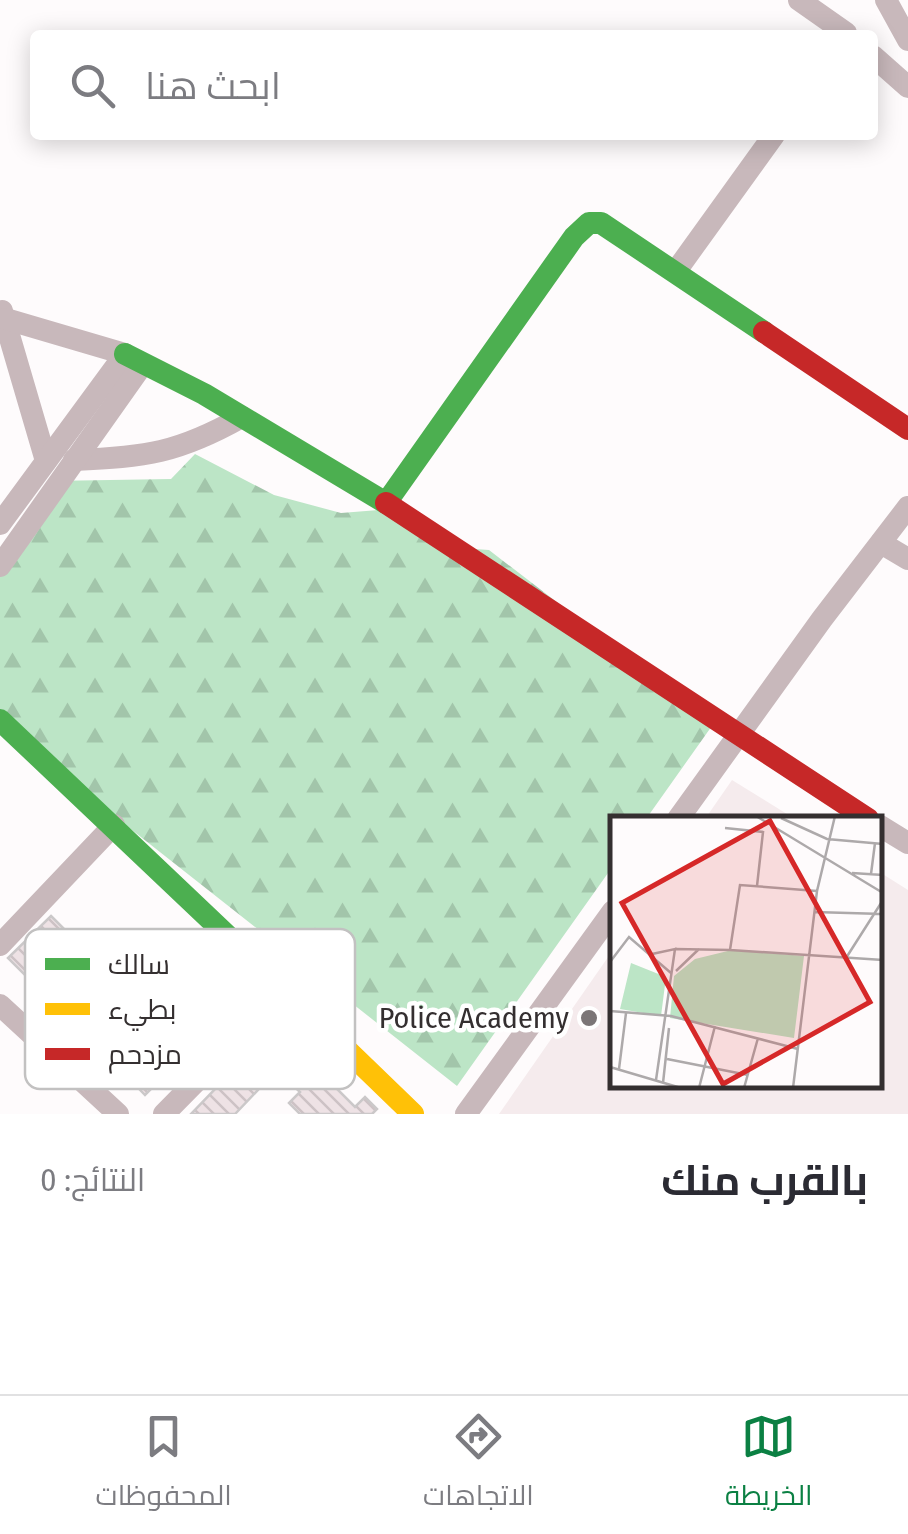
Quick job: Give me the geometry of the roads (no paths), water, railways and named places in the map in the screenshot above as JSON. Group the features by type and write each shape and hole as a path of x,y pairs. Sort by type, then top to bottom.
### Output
{"street":[{"path":"799,0 841,30"},
{"path":"886,0 908,40"},
{"path":"878,60 908,87"},
{"path":"676,271 770,140"},
{"path":"386,503 528,297 581,228 601,223 908,429"},
{"path":"3,313 134,359 242,417 386,503 863,816"},
{"path":"3,313 46,461"},
{"path":"0,566 74,460 134,359"},
{"path":"0,524 46,461 134,359"},
{"path":"74,460 142,457 201,440 242,417"},
{"path":"680,816 908,507"},
{"path":"881,543 908,559"},
{"path":"0,720 220,929"},
{"path":"0,945 114,825"},
{"path":"883,828 908,843"},
{"path":"466,1114 610,915"},
{"path":"0,1004 25,1027"},
{"path":"355,1059 413,1114"},
{"path":"91,1089 118,1114"},
{"path":"164,1114 189,1089"}],"place":[{"name":"Police Academy","path":"589,1018"}]}
